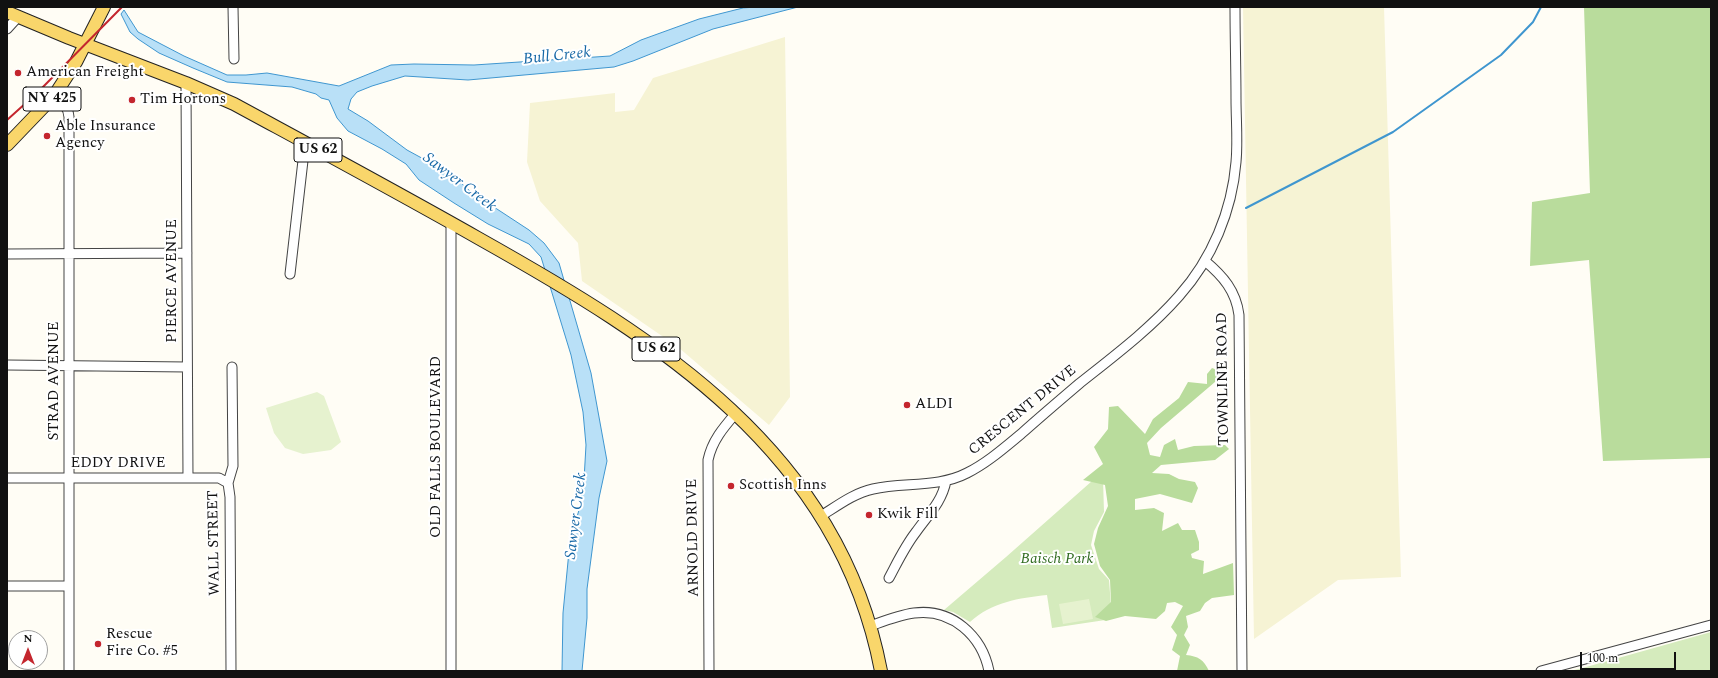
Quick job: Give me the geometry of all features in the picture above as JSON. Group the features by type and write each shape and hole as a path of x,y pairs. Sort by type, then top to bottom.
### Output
{"main road":[{"name":"NY 425","path":"7,145 54,96 76,62 104,7"},
{"name":"US 62","path":"12,15 186,83 234,104 541,274 604,312 660,352 736,413 781,461 821,516 851,575 863,603 882,671"}],"street":[{"path":"234,7 234,59"},
{"path":"1205,261 1218,236 1226,213 1236,162 1235,7"},
{"path":"7,29 12,15"},
{"name":"PIERCE AVENUE","path":"186,83 188,478"},
{"name":"STRAD AVENUE","path":"54,96 62,102 68,110 69,117 69,671"},
{"path":"290,274 305,143"},
{"name":"OLD FALLS BOULEVARD","path":"451,223 452,671"},
{"path":"7,254 187,253"},
{"name":"CRESCENT DRIVE","path":"821,516 850,498 865,491 886,487 946,481 966,474 986,462 1135,338 1171,306 1188,286 1205,261"},
{"name":"TOWNLINE ROAD","path":"1205,261 1229,285 1236,299 1239,315 1242,671"},
{"path":"7,366 68,365 187,367"},
{"name":"WALL STREET","path":"231,671 230,497 228,483 232,466 232,366"},
{"name":"ARNOLD DRIVE","path":"710,671 708,460 715,438 736,413"},
{"name":"EDDY DRIVE","path":"7,478 220,478 228,483"},
{"path":"889,578 915,532 943,494 946,481"},
{"path":"7,586 68,586"},
{"path":"870,626 913,613 925,612 947,617 966,628 976,640 983,651 990,671"},
{"path":"1540,671 1711,625"}],"shaded area":[{"path":"1243,7 1384,7 1401,577 1338,580 1254,639"},
{"path":"785,37 790,397 769,425 678,347 582,281 578,243 540,201 527,162 530,103 615,93 615,112 634,110 653,78"}],"green space":[{"path":"1584,7 1711,7 1711,458 1603,461 1589,260 1530,266 1532,202 1590,193"},
{"path":"1229,367 1222,376 1161,428 1147,443 1150,455 1160,457 1164,445 1175,439 1178,450 1194,446 1225,445 1229,449 1215,460 1161,465 1152,473 1169,474 1179,479 1195,482 1198,488 1192,503 1160,494 1135,499 1135,510 1154,508 1164,513 1162,531 1178,523 1182,530 1195,530 1199,542 1199,550 1191,554 1192,558 1204,561 1203,574 1233,563 1234,595 1212,598 1205,603 1200,611 1186,616 1188,627 1184,635 1190,645 1186,655 1194,656 1200,659 1209,671 1177,671 1180,656 1172,650 1177,635 1171,627 1183,606 1175,602 1167,603 1165,611 1156,619 1125,616 1106,621 1095,617 1111,602 1110,580 1100,566 1094,544 1098,528 1108,506 1105,485 1083,480 1103,464 1094,447 1108,429 1109,407 1118,406 1145,434 1153,419 1179,398 1188,382 1207,384 1207,374 1212,368 1220,371"},
{"path":"317,392 324,396 341,442 331,450 303,454 285,448 274,433 266,408"},
{"name":"Baisch Park","path":"1103,479 1104,512 1094,531 1091,545 1099,569 1109,580 1112,619 1052,628 1047,595 997,605 978,615 970,622 953,612 944,610 1092,481"},
{"path":"1089,599 1093,619 1063,624 1059,604"},
{"path":"1711,632 1711,671 1569,671 1579,669"}],"water":[{"name":"Sawyer Creek","path":"798,7 713,29 633,61 614,67 468,80 405,76 357,92 351,99 348,109 368,121 407,150 451,174 471,192 529,230 544,243 559,263 591,373 607,461 599,498 587,589 587,618 582,671 562,671 563,613 570,541 579,510 584,480 586,445 583,412 571,355 541,257 529,244 488,224 454,203 419,180 406,164 348,131 337,118 329,100 321,98 316,94 292,87 227,82 193,68 159,53 138,39 130,32 121,14 124,10 138,32 184,56 227,75 267,73 339,86 391,65 474,65 610,56 641,40 699,19 743,8"}],"waterway":[{"path":"1246,208 1393,132 1501,55 1533,22 1541,7"}],"railway":[{"path":"7,120 37,93 122,7"}],"place":[{"name":"American Freight","path":"18,73"},
{"name":"Tim Hortons","path":"132,100"},
{"name":"Able Insurance Agency","path":"47,136"},
{"name":"ALDI","path":"907,405"},
{"name":"Scottish Inns","path":"731,486"},
{"name":"Kwik Fill","path":"869,515"},
{"name":"Rescue Fire Co. #5","path":"98,644"}],"water label":[{"name":"Bull Creek","path":"557,57"}]}
